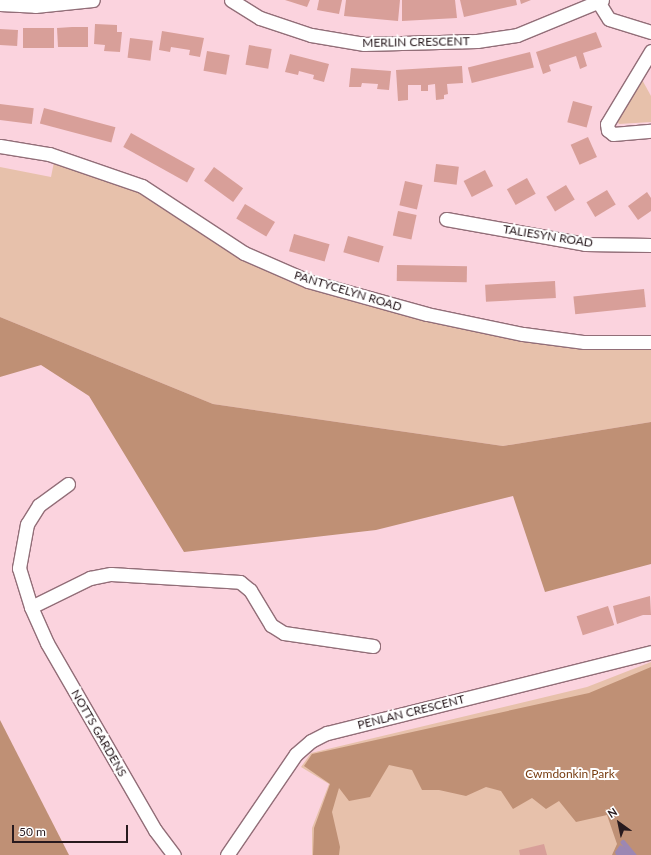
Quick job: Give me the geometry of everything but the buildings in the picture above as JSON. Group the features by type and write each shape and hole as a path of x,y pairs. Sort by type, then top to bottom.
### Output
{"street":[{"path":"0,4 35,6 93,0"},
{"name":"MERLIN CRESCENT","path":"230,0 260,18 304,32 364,44 477,41 517,35 599,1"},
{"path":"599,1 609,19 651,32"},
{"path":"651,51 607,124 608,130 613,134 651,131"},
{"name":"PANTYCELYN ROAD","path":"0,146 49,154 142,186 244,253 308,281 427,314 523,334 584,342 651,342"},
{"name":"TALIESYN ROAD","path":"446,219 585,244 651,245"},
{"name":"NOTTS GARDENS","path":"68,484 39,505 27,524 19,568 31,607 47,643 151,824 174,855"},
{"path":"31,607 90,578 111,574 240,582 250,590 271,625 284,633 373,646"},
{"name":"PENLAN CRESCENT","path":"228,855 296,754 311,741 327,733 651,652"}],"green space":[{"path":"640,76 651,96 651,122 619,124 616,119"},
{"path":"54,162 132,186 225,248 288,281 361,304 463,328 604,349 651,345 651,422 503,446 213,404 0,317 0,167 51,177"},
{"path":"0,317 213,404 503,446 651,422 651,564 545,592 513,496 376,530 184,552 89,396 41,365 0,377"},
{"name":"Cwmdonkin Park","path":"651,662 651,855 312,855 312,828 329,784 301,767 311,753 587,687"},
{"name":"Cwmdonkin Park","path":"651,667 651,855 612,855 617,844 607,815 576,822 559,801 546,809 532,798 513,809 501,791 486,787 466,796 439,790 422,790 412,770 389,765 370,797 349,801 339,788 332,812 340,847 339,855 313,855 314,828 330,784 304,766 312,754 589,693"},
{"path":"0,720 69,855 0,855"}],"shaded area":[{"path":"620,845 624,847 631,855 616,855 615,852"}],"waterway":[{"path":"623,842 634,855"}]}
